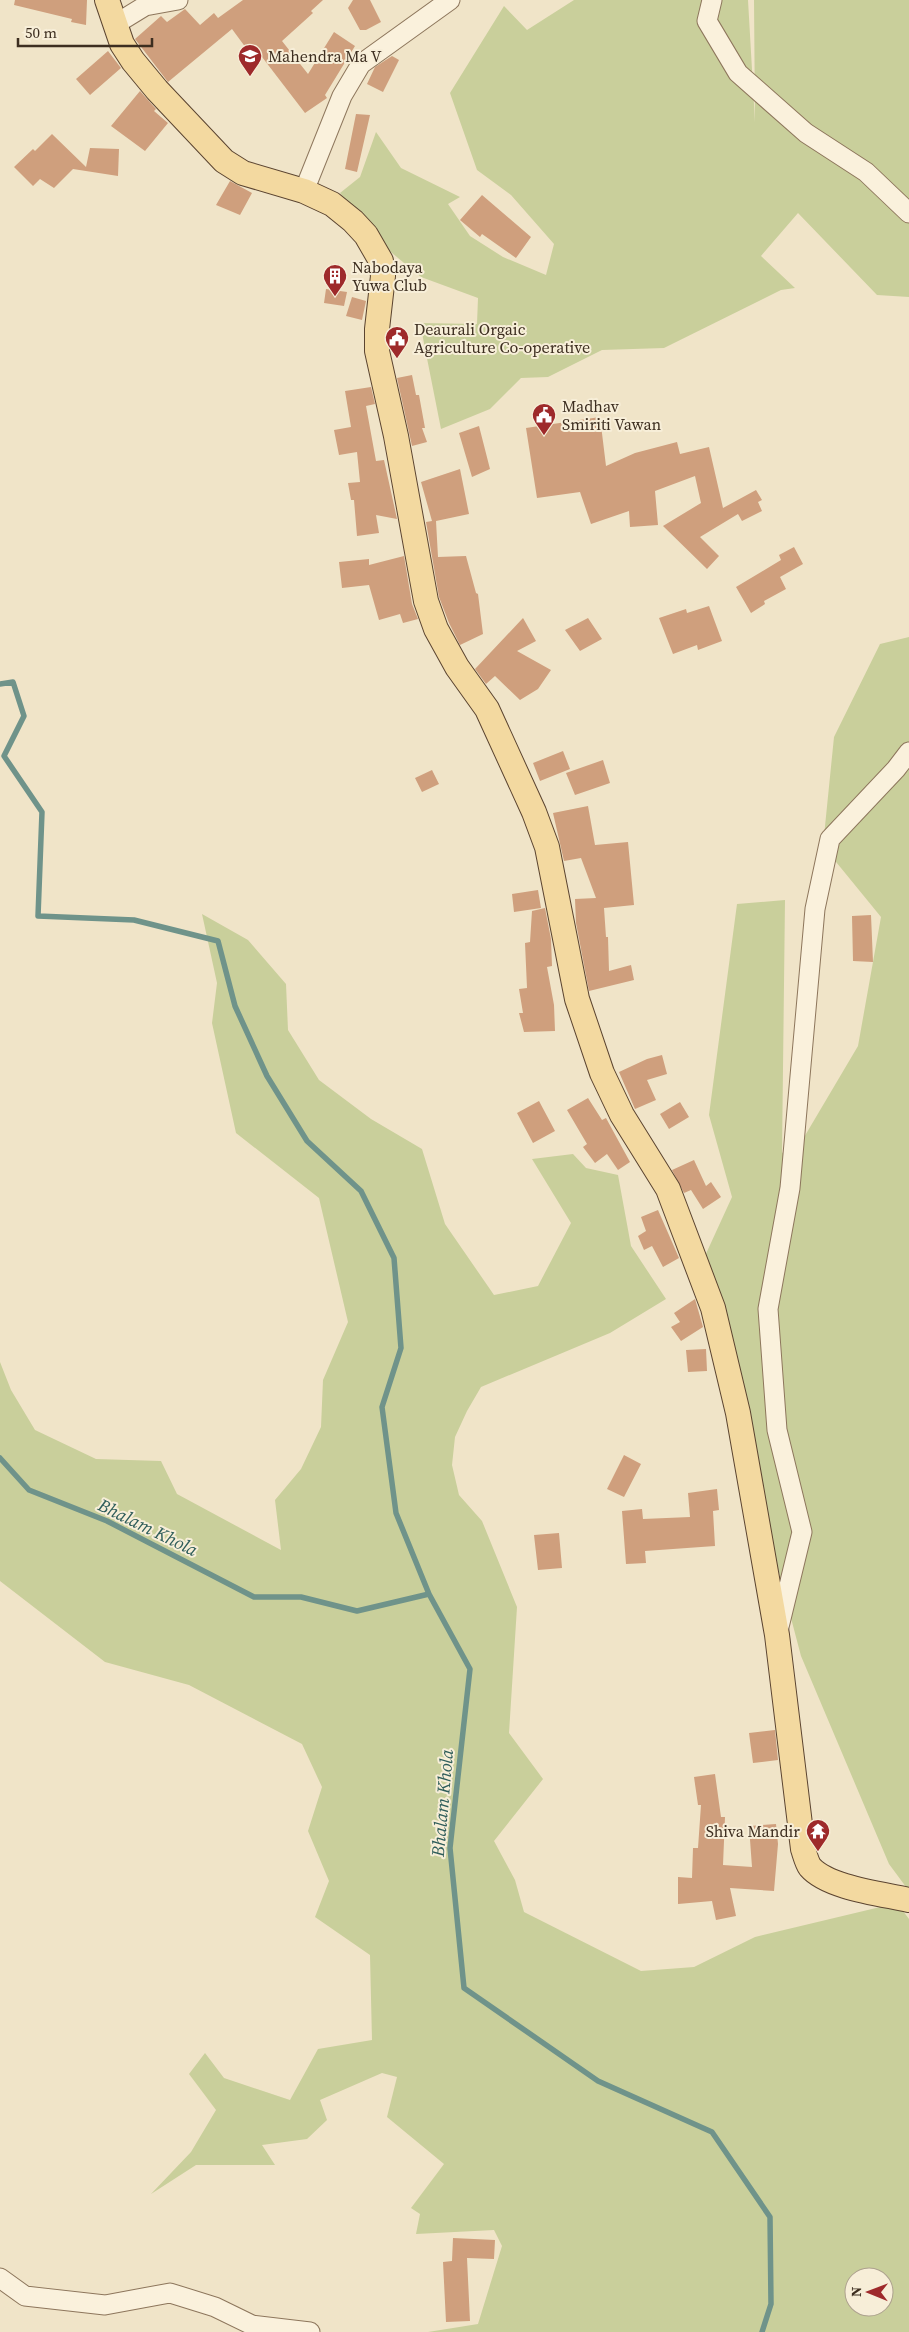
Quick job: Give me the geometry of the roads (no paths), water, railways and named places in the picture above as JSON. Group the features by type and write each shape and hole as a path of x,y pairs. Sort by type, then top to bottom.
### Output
{"main road":[{"path":"107,0 114,25 122,44 133,62 163,97 224,160 243,173 304,191 332,204 353,221 377,250 381,261 382,276 376,329 377,352 396,436 426,601 436,629 457,667 488,709 534,812 547,846 577,999 602,1073 622,1115 668,1189 713,1308 738,1413 777,1635 799,1831 810,1867 839,1884 909,1900"}],"street":[{"path":"114,25 145,6 178,0"},
{"path":"304,191 342,96 361,64 450,0"},
{"path":"712,0 707,21 738,73 806,133 866,172 909,213"},
{"path":"777,1635 802,1532 777,1430 768,1308 790,1188 815,909 830,839 909,752"},
{"path":"0,2278 25,2296 104,2305 170,2293 215,2306 252,2325 310,2332"}],"waterway":[{"path":"0,684 13,682 24,716 4,756 42,812 38,916 134,920 218,941 235,1006 267,1076 307,1141 361,1191 394,1258 401,1348 382,1407 396,1513 429,1594"},
{"name":"Bhalam Khola","path":"0,1458 29,1490 107,1521 254,1597 301,1597 357,1611 429,1594 470,1669 450,1848 464,1988 598,2081 712,2132 770,2217 771,2304 762,2332"}],"place":[{"name":"Mahendra Ma V","path":"250,77"},
{"name":"Nabodaya Yuwa Club","path":"335,297"},
{"name":"Deaurali Orgaic Agriculture Co-operative","path":"397,359"},
{"name":"Madhav Smiriti Vawan","path":"544,436"},
{"name":"Shiva Mandir","path":"818,1852"}]}
